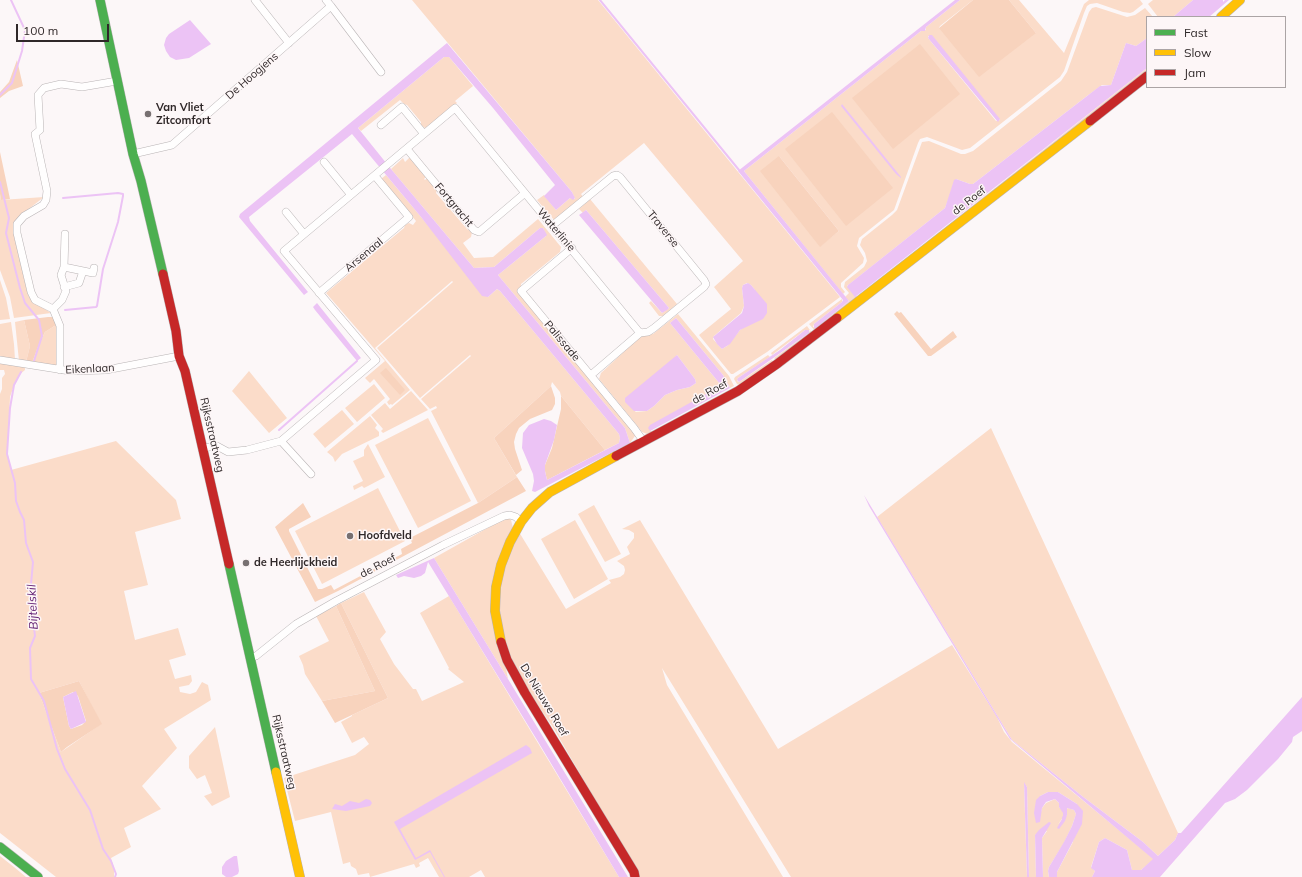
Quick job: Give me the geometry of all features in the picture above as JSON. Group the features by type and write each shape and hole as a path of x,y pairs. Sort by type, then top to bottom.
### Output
{"street":[{"name":"Rijksstraatweg","path":"100,0 133,154 141,181 176,332 179,356 185,371 300,877"},
{"path":"255,0 289,43"},
{"path":"326,0 381,72"},
{"path":"1222,16 1240,0"},
{"name":"De Hoogjens","path":"133,154 172,145 331,6"},
{"name":"de Roef","path":"250,658 256,656 296,624 336,601 443,545 504,516 510,515 516,517 521,522 532,508 550,492 738,391 777,364 856,304 1146,77"},
{"path":"60,370 60,326 53,309 35,300 31,292 17,233 17,224 24,216 42,205 46,200 47,192 35,134 40,130 38,95 44,88 61,84 82,87 117,81"},
{"path":"381,125 402,107 424,134"},
{"name":"Waterlinie","path":"202,448 217,446 228,452 247,450 281,441 376,360 284,251 455,108 572,248 640,333"},
{"name":"Fortgracht","path":"407,149 474,230 479,232 525,193"},
{"path":"324,162 351,195"},
{"name":"Arsenaal","path":"319,293 409,217 377,174"},
{"name":"Traverse","path":"553,225 613,176 617,175 704,280 706,284 704,287 654,328 648,332 640,333"},
{"path":"286,212 304,234"},
{"path":"53,309 62,300 66,291 61,276 64,267 65,234"},
{"name":"Palissade","path":"572,248 521,291 591,375 644,442"},
{"path":"64,267 93,273 94,268"},
{"path":"64,286 79,283 83,271"},
{"path":"591,375 640,333"},
{"name":"Eikenlaan","path":"0,360 60,370 106,370 179,356"},
{"path":"281,441 311,474"},
{"name":"De Nieuwe Roef","path":"521,522 510,542 501,566 496,587 495,611 499,637 507,660 525,694 634,872 635,877"},
{"path":"0,847 38,877"}],"shaded area":[{"path":"412,0 598,0 840,297 767,352 731,374 699,335 731,309 714,287 743,261 644,143 581,194 583,197 556,219 554,220 537,200 544,195 556,210 570,198 575,199 572,192","holes":["747,283 755,290 743,328 727,346 722,349 713,339 714,336 741,313 744,306 743,285"]},
{"path":"955,0 960,0 926,27 925,31 921,31 744,171 849,301 816,328 814,328 814,324 843,300 738,171"},
{"path":"960,0 973,0 939,28 1036,33 1009,0 1019,0 1064,53 1084,4 1089,0 1140,0 1143,4 1130,13 1097,3 1087,6 1064,71 1060,77 970,148 962,150 927,137 920,139 894,210 859,238 857,246 864,258 863,263 841,283 841,287 845,292 843,294 744,171 921,31 926,30 926,27","holes":["928,36 932,36 1000,120 996,121 928,38","779,156 839,231 820,246"]},
{"path":"973,0 1009,0 1036,33 979,77 939,28"},
{"path":"1153,0 1193,0 1174,16 1157,16 1148,4"},
{"path":"1193,0 1223,0 1223,2 1225,0 1229,0 1210,16 1174,16"},
{"path":"1096,7 1127,17 1135,15 1145,8 1152,16 1146,16 1146,39 1136,46 1126,43 1111,85 1102,85 973,184 956,179 945,208 847,286 857,297 1146,69 1146,74 816,332 809,324 842,299 842,302 814,324 813,327 816,328 849,301 845,297 849,293 844,287 845,282 864,267 867,261 865,253 860,245 862,239 897,210 922,142 929,141 961,154 973,151 1061,81 1067,72 1089,12 1092,8"},
{"path":"190,20 211,44 189,58 176,60 170,57 166,51 164,45 166,38 169,34"},
{"path":"929,35 932,35 1000,119 998,122 928,38"},
{"path":"1146,39 1146,69 855,297 847,287 848,285 945,208 954,180 956,179 973,184 1100,86 1111,85 1126,43 1136,46"},
{"path":"447,43 572,192 575,198 573,200 570,198 556,210 544,196 555,185 493,108 449,57 444,57 358,128 474,268 494,267 540,228 543,228 547,235 498,275 625,428 630,443 535,492 532,491 534,481 533,474 522,448 523,433 529,425 544,419 557,425 554,440 545,465 547,480 619,443 619,434 500,291 497,289 488,297 482,296 421,217 352,134 249,217 250,221 308,292 304,295 239,217 240,214"},
{"path":"920,44 960,94 893,149 852,98"},
{"path":"444,57 449,57 473,86 455,101 457,103 429,127 425,128 421,125 421,122 407,105 400,100 361,131 358,128"},
{"path":"17,60 23,86 9,91 0,98 0,92 9,82"},
{"path":"842,104 901,178 896,174 841,106"},
{"path":"832,112 893,188 846,226 785,149"},
{"path":"0,152 10,199 1,200"},
{"path":"779,156 839,231 820,247 760,171"},
{"path":"410,157 426,177 424,179 425,180 427,178 437,190 436,193 467,229 472,232 471,237 463,243 474,258 493,257 538,219 561,247 560,252 521,284 521,287 517,291 634,431 635,436 630,443 625,428 498,275 546,236 543,228 540,228 494,267 474,268 391,169 403,158 405,162"},
{"path":"386,175 488,297 497,289 500,291 619,434 619,443 605,450 561,396 560,392 552,382 551,386 494,438 517,477 478,503 431,411 437,408 436,406 430,409 421,399 471,356 470,355 420,398 377,348 453,282 452,281 375,348 410,390 392,405 389,405 387,402 390,399 374,379 370,383 365,378 385,361 326,293 404,228 405,225 409,223 413,225 416,221 381,179"},
{"path":"0,194 1,200 44,197 21,215 14,228 14,236 28,295 31,300 51,313 14,318 10,297 0,270"},
{"path":"590,199 677,304 663,316 659,316 649,303 651,301 662,313 669,308 586,210 583,213 579,209"},
{"path":"586,210 669,308 667,310 662,313 579,215"},
{"path":"0,280 6,298 10,319 0,320"},
{"path":"748,283 767,304 767,313 763,319 740,330 730,344 722,349 713,337 742,313 744,306 742,288 743,285"},
{"path":"317,303 361,358 357,361 315,310 313,307"},
{"path":"897,311 899,313 901,312 931,349 953,331 957,337 931,356 928,356 894,314"},
{"path":"678,314 729,376 734,386 730,388 723,375 676,318 670,323 720,384 715,389 650,431 652,431 650,435 642,432 599,379 601,373 642,335 653,334","holes":["677,355 695,379 696,383 690,387 665,395 647,411 635,412"]},
{"path":"55,317 56,325 45,332 32,363 26,362 30,346 24,320"},
{"path":"676,318 723,375 730,388 650,431 648,428 650,425 715,389 720,384 670,323"},
{"path":"24,320 30,346 26,362 19,361 15,322"},
{"path":"11,322 15,360 0,358 0,324"},
{"path":"56,325 56,366 32,363 45,332"},
{"path":"807,326 810,330 805,330 772,355 771,353"},
{"path":"805,330 809,330 809,333 739,382 737,380 780,350"},
{"path":"810,330 812,333 777,361 774,358 809,333"},
{"path":"677,355 695,379 696,383 690,387 665,395 647,411 634,411 625,402 625,398"},
{"path":"768,355 770,357 738,378 737,381 739,382 772,360 774,363 739,385 737,384 734,379 735,377"},
{"path":"0,363 25,367 25,370 19,375 14,385 10,397 7,450 11,470 116,441 176,500 181,519 135,532 148,585 124,591 135,640 178,628 186,655 169,660 175,679 191,675 192,681 189,685 179,687 180,692 190,694 196,692 202,682 208,685 211,700 164,729 177,748 142,786 161,809 124,828 131,847 111,858 114,868 114,877 56,877 0,833 0,394 2,389 2,378 5,374 4,370 0,370","holes":["79,681 101,724 61,752 39,693"]},
{"path":"386,368 405,390 400,395 380,373"},
{"path":"249,371 287,418 269,433 232,391"},
{"path":"374,384 385,398 357,422 345,408"},
{"path":"551,386 555,398 555,404 552,410 530,419 519,428 516,434 514,442 515,449 522,470 516,475 494,438"},
{"path":"411,391 428,410 383,433 381,431 383,429 371,415 385,403 390,409"},
{"path":"561,396 605,450 547,480 545,465 552,448 561,409"},
{"path":"342,410 354,424 325,448 313,434"},
{"path":"370,416 377,425 375,428 379,432 379,436 342,454 335,462 333,457 327,452"},
{"path":"428,418 471,501 418,528 375,445"},
{"path":"991,428 1178,833 1175,840 1158,856 1143,842 1012,740 877,517"},
{"path":"368,444 385,477 364,488 362,486 354,490 353,486 363,481 353,461 364,456 364,450"},
{"path":"517,477 526,491 315,602 275,527 303,503 311,517 289,529 289,531 318,589 331,585 334,590 402,554 401,549 412,543 410,538 478,503"},
{"name":"Hoofdveld","path":"378,488 405,541 322,584 295,531"},
{"path":"864,495 1012,740 1143,842 1158,856 1175,840 1178,833 1181,833 1302,697 1302,731 1293,737 1292,742 1278,759 1247,790 1235,799 1225,803 1160,877 1092,877 1095,871 1091,868 1099,842 1105,838 1127,850 1132,870 1141,870 1153,859 1010,739 869,506"},
{"path":"594,505 621,554 605,562 578,514"},
{"path":"507,517 511,520 513,528 496,571 505,663 508,679 434,558"},
{"path":"575,520 608,579 574,599 541,539"},
{"path":"640,520 778,749 952,645 997,717 1004,732 1012,742 1154,859 1141,870 1132,870 1127,850 1105,838 1099,842 1091,867 1095,871 1092,877 1057,877 1057,872 1073,842 1076,814 1064,843 1049,867 1049,877 1043,877 1042,838 1047,831 1035,835 1036,877 1029,877 1027,787 1024,783 1027,877 791,877 662,668 667,685 783,877 640,877 554,729 515,671 501,634 498,596 502,570 519,532 566,609 611,583 609,580 620,577 624,574 624,566 617,561 630,554 627,547 634,538 634,533 629,530 622,529","holes":["1048,792 1058,792 1077,804 1076,814 1074,810 1068,808 1066,809 1067,815 1058,824 1062,819 1064,812 1059,807 1059,803 1055,799 1046,803 1041,812 1040,796"]},
{"path":"434,558 628,877 619,877 428,562 425,573 421,576 414,578 404,576 398,578 396,575"},
{"path":"364,592 386,632 380,639 394,664 413,689 416,689 422,701 464,682 448,669 449,668 420,613 449,596 619,877 485,877 481,870 469,877 439,877 428,858 419,863 420,866 416,868 414,864 370,877 369,873 358,875 356,869 351,866 350,862 343,864 331,812 295,821 284,778 355,755 369,744 364,737 352,743 341,722 352,715 388,698 341,603"},
{"path":"341,603 388,698 335,723 322,701 375,691 336,606"},
{"path":"336,606 375,691 322,701 305,674 299,656 329,641 316,616"},
{"path":"79,681 102,724 61,752 39,693","holes":["73,692 78,696 86,721 82,725 71,729 69,726 63,697"]},
{"path":"76,691 86,722 71,729 69,726 63,697"},
{"path":"215,727 230,797 212,806 204,796 212,793 205,775 197,779 189,768 189,756"},
{"path":"526,745 530,748 532,753 400,829 416,858 430,850 445,877 430,852 415,860 394,822"},
{"path":"1024,782 1027,787 1029,877 1027,877"},
{"path":"1048,792 1058,792 1077,804 1083,811 1082,824 1057,872 1057,877 1049,877 1049,867 1064,842 1076,814 1074,810 1067,808 1065,821 1059,829 1057,828 1062,816 1063,817 1063,813 1059,807 1059,803 1055,799 1046,802 1042,808 1040,822 1036,823 1034,813 1036,800"},
{"path":"366,799 370,800 372,803 370,806 346,811 332,809 335,804 342,806 350,801 359,803"},
{"path":"1049,822 1051,823 1042,838 1043,877 1036,877 1035,835"},
{"path":"0,856 14,867 26,877 0,877"},
{"path":"234,856 237,856 238,874 232,877 226,877 222,874 222,867 226,861"}],"waterway":[{"name":"Bijtelskil","path":"0,95 12,83 22,51 25,30 11,0"},
{"path":"600,0 739,170"},
{"name":"Bijtelskil","path":"0,182 9,218 6,233 20,288 25,303 39,320 42,336 34,361"},
{"path":"63,198 118,193 123,194 118,222 103,269 97,306 65,310"},
{"path":"279,430 357,361"},
{"name":"Bijtelskil","path":"21,372 14,385 10,408 7,454 15,483 16,501 24,520 26,543 33,562 30,595 35,636 30,648 31,679 44,701 57,749 65,769 90,810 103,849 111,861 116,874 115,877"}],"traffic: fast":[{"path":"100,0 133,154 141,181 163,274"},
{"path":"229,564 276,772"},
{"path":"0,847 38,877"}],"traffic: slow":[{"path":"1222,16 1240,0"},
{"path":"837,318 1090,121"},
{"path":"501,642 495,611 496,587 501,565 510,542 521,522 532,508 550,492 616,456"},
{"path":"276,772 300,877"}],"traffic: jam":[{"path":"1090,121 1146,77"},
{"path":"163,274 176,331 179,356 185,371 229,564"},
{"path":"616,456 738,391 777,364 837,318"},
{"path":"501,642 507,660 525,693 634,872 635,877"}],"place":[{"name":"Van Vliet Zitcomfort","path":"148,114"},
{"name":"Hoofdveld","path":"350,536"},
{"name":"de Heerlijckheid","path":"246,563"}]}
